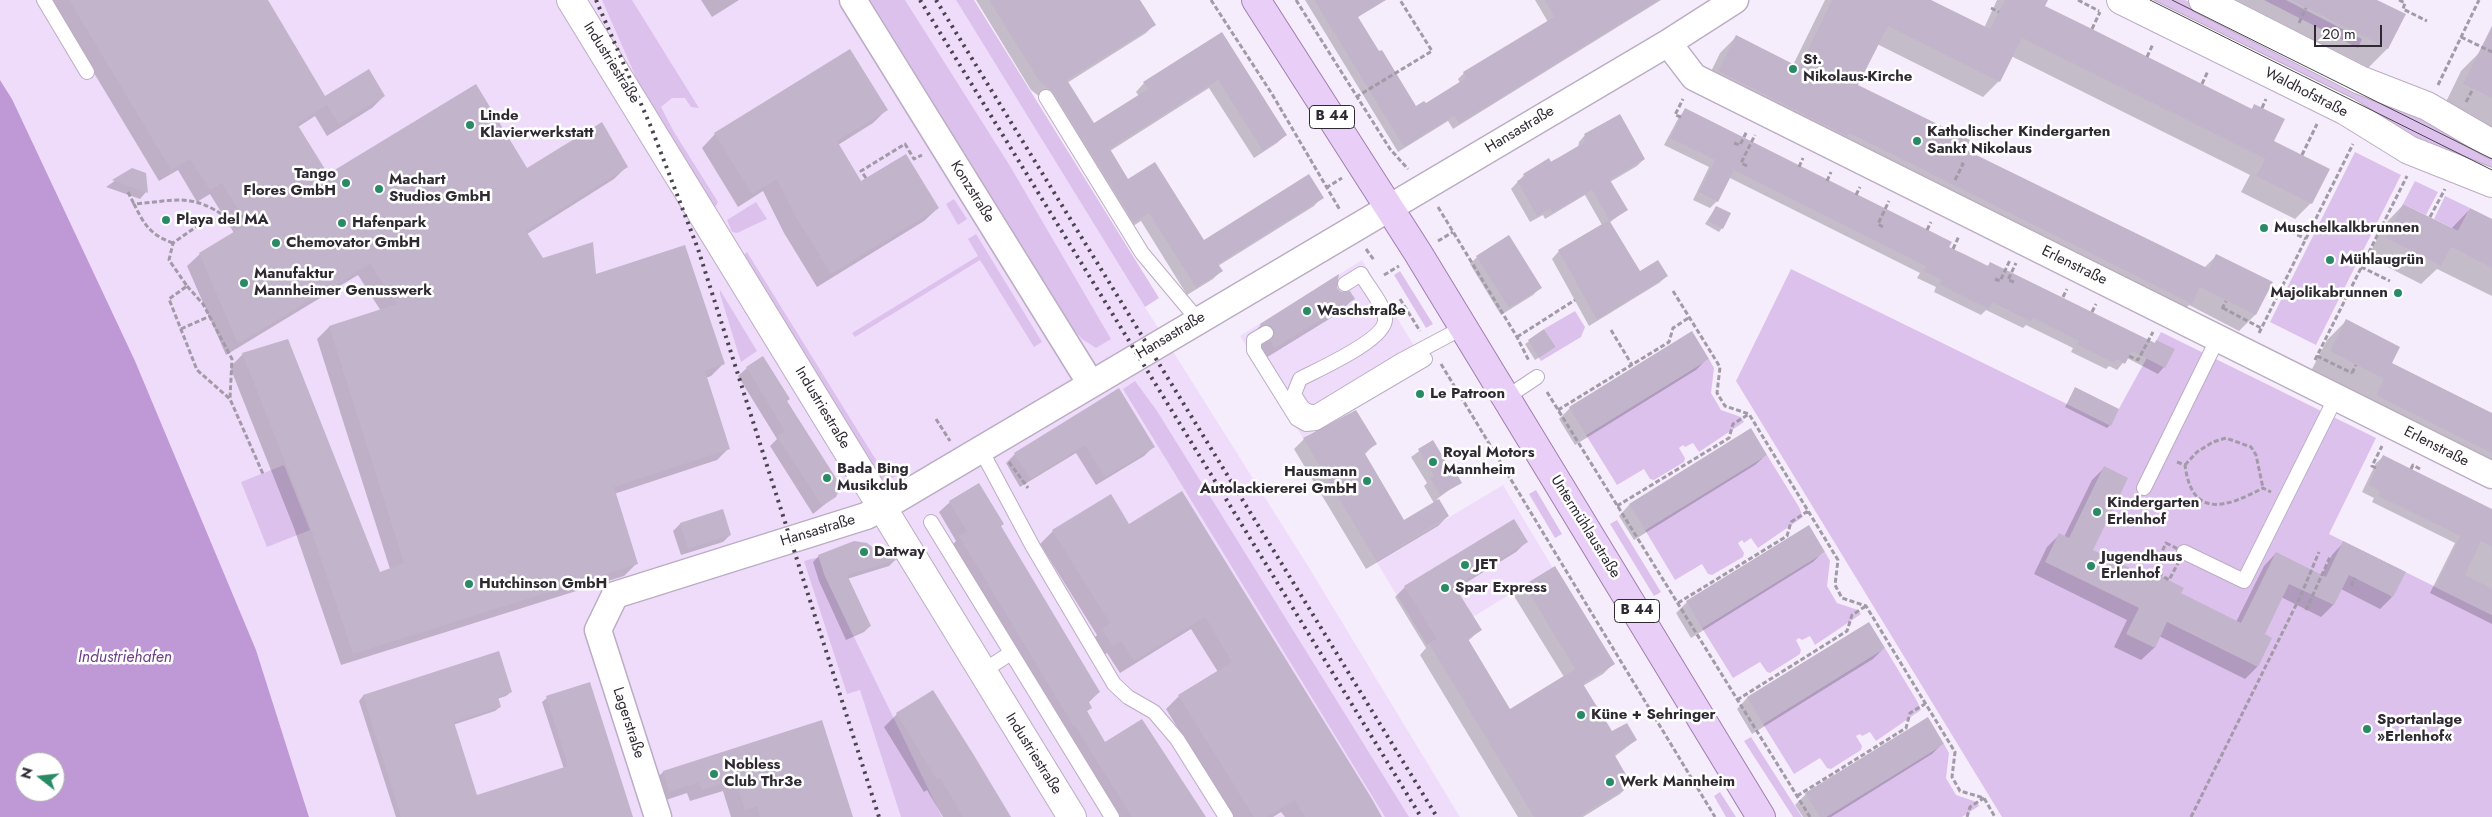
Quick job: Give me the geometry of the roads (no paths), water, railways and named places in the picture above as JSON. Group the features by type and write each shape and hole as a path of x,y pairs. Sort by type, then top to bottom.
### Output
{"main road":[{"name":"Untermühlaustraße","path":"1256,0 1390,207 1761,815"}],"street":[{"name":"Industriestraße","path":"571,0 1072,817"},
{"name":"Konzstraße","path":"853,0 1091,384"},
{"name":"Hansastraße","path":"598,630 615,595 866,516 987,459 1091,384 1668,44 1735,0"},
{"path":"2203,0 2360,80 2438,112 2492,144"},
{"name":"Waldhofstraße","path":"2111,6 2346,111 2420,155 2492,183"},
{"name":"Erlenstraße","path":"1668,44 1691,75 2336,396 2492,476"},
{"name":"Lagerstraße","path":"598,630 658,817"}],"lane":[{"path":"44,0 87,72"},
{"path":"1046,97 1142,253 1198,320"},
{"path":"1345,284 1360,274 1382,309 1385,318 1384,325 1374,338 1317,372 1300,379 1294,394 1302,409 1308,413 1316,412 1400,361 1466,330"},
{"path":"1266,333 1254,340 1254,350 1297,419 1306,424 1316,423 1466,330"},
{"path":"2144,488 2218,338"},
{"path":"1507,397 1537,377"},
{"path":"2184,552 2244,581 2336,396"},
{"path":"987,459 1033,547 1114,684 1128,697 1154,712 1177,739 1226,817"},
{"path":"931,522 1112,817"},
{"path":"983,671 1011,653"}],"water":[{"name":"Industriehafen","path":"0,80 12,99 135,361 256,650 309,817 0,817"}],"tram line":[{"path":"2150,0 2492,170"},
{"path":"2172,0 2492,159"}],"railway":[{"path":"596,0 651,127 698,249 879,817"},
{"path":"920,0 1421,817"},
{"path":"936,0 1437,817"}],"place":[{"name":"St. Nikolaus-Kirche","path":"1793,69"},
{"name":"Linde Klavierwerkstatt","path":"470,125"},
{"name":"Katholischer Kindergarten Sankt Nikolaus","path":"1917,141"},
{"name":"Tango Flores GmbH","path":"346,183"},
{"name":"Machart Studios GmbH","path":"379,189"},
{"name":"Playa del MA","path":"166,220"},
{"name":"Hafenpark","path":"342,223"},
{"name":"Muschelkalkbrunnen","path":"2264,228"},
{"name":"Chemovator GmbH","path":"276,243"},
{"name":"Mühlaugrün","path":"2330,260"},
{"name":"Manufaktur Mannheimer Genusswerk","path":"244,283"},
{"name":"Majolikabrunnen","path":"2398,293"},
{"name":"Waschstraße","path":"1307,311"},
{"name":"Le Patroon","path":"1420,394"},
{"name":"Royal Motors Mannheim","path":"1433,462"},
{"name":"Bada Bing Musikclub","path":"827,478"},
{"name":"Hausmann Autolackiererei GmbH","path":"1367,481"},
{"name":"Kindergarten Erlenhof","path":"2097,512"},
{"name":"Datway","path":"864,552"},
{"name":"JET","path":"1465,565"},
{"name":"Jugendhaus Erlenhof","path":"2091,566"},
{"name":"Hutchinson GmbH","path":"469,584"},
{"name":"Spar Express","path":"1445,588"},
{"name":"Küne + Sehringer","path":"1581,715"},
{"name":"Sportanlage »Erlenhof«","path":"2367,729"},
{"name":"Nobless Club Thr3e","path":"714,774"},
{"name":"Werk Mannheim","path":"1610,782"}]}
